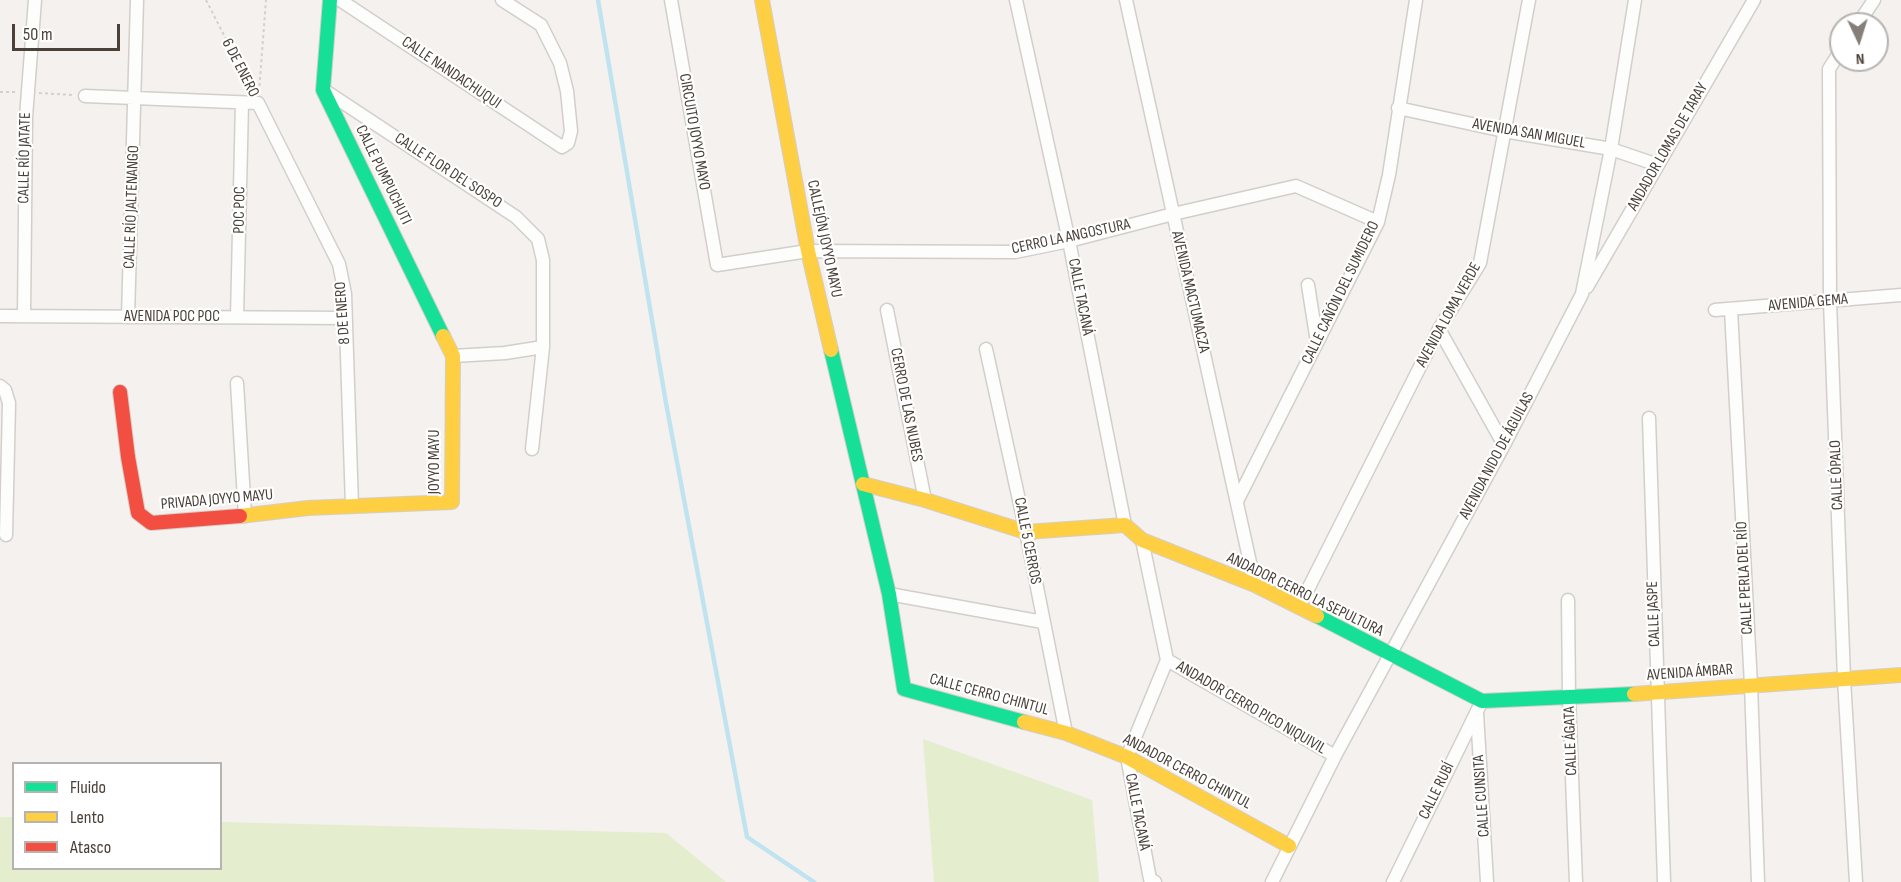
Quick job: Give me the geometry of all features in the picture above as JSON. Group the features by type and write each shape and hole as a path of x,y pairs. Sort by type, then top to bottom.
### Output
{"street":[{"name":"CALLE RÍO JATATE","path":"24,316 26,117 34,0"},
{"name":"CALLE RÍO JALTENANGO","path":"129,317 137,0"},
{"path":"323,90 330,0"},
{"name":"CALLE NANDACHUQUI","path":"340,0 562,147 568,143 571,131 567,91 560,63 541,26 502,0"},
{"name":"CIRCUITO JOYYO MAYO","path":"671,0 717,265"},
{"name":"CALLEJÓN JOYYO MAYU","path":"762,0 808,251 863,483"},
{"name":"CALLE TACANÁ","path":"1016,0 1069,241 1125,525"},
{"name":"AVENIDA MACTUMACZA","path":"1126,0 1255,585"},
{"name":"CALLE CAÑÓN DEL SUMIDERO","path":"1237,501 1378,222 1389,175 1416,0"},
{"name":"AVENIDA LOMA VERDE","path":"1299,607 1439,329 1480,264 1529,0"},
{"name":"AVENIDA NIDO DE ÁGUILAS","path":"1272,882 1335,756 1504,445 1582,294 1611,149 1635,0"},
{"name":"ANDADOR LOMAS DE TARAY","path":"1582,294 1754,0"},
{"name":"CALLE ÓPALO","path":"1829,72 1830,301 1844,679 1856,882"},
{"name":"CALLE FLOR DEL SOSPO","path":"323,90 516,217 538,239 543,260 543,347"},
{"name":"CALLE PUMPUCHUTI","path":"323,90 453,356"},
{"path":"85,96 258,103"},
{"name":"POC POC","path":"237,317 242,103"},
{"name":"8 DE ENERO","path":"258,103 339,264 345,294 352,506"},
{"name":"AVENIDA SAN MIGUEL","path":"1398,108 1504,131 1611,149 1658,165"},
{"name":"CERRO LA ANGOSTURA","path":"717,265 808,251 1015,252 1296,186 1378,222"},
{"path":"1308,285 1317,342"},
{"name":"AVENIDA GEMA","path":"1715,310 1901,295"},
{"name":"CERRO DE LAS NUBES","path":"887,310 925,500"},
{"name":"CALLE PERLA DEL RÍO","path":"1731,310 1751,685 1758,882"},
{"name":"AVENIDA POC POC","path":"0,316 345,318"},
{"path":"1439,329 1504,445"},
{"path":"453,356 505,353 543,347 532,449"},
{"name":"CALLE 5 CERROS","path":"986,349 1026,532 1066,734"},
{"name":"JOYYO MAYU","path":"352,506 452,502 453,356"},
{"path":"237,383 245,516"},
{"path":"0,387 5,390 9,403 6,535"},
{"name":"PRIVADA JOYYO MAYU","path":"120,392 138,513 151,523 352,506"},
{"name":"CALLE JASPE","path":"1649,418 1664,882"},
{"path":"1043,622 889,594 863,483 1026,532 1125,525"},
{"name":"ANDADOR CERRO LA SEPULTURA","path":"1125,525 1142,540 1255,585 1299,607 1479,706"},
{"path":"1142,540 1167,660"},
{"name":"CALLE CERRO CHINTUL","path":"889,594 904,689 1066,734"},
{"name":"CALLE ÁGATA","path":"1568,600 1576,882"},
{"name":"CALLE TACANÁ","path":"1153,881 1127,757 1167,660"},
{"name":"ANDADOR CERRO PICO NIQUIVIL","path":"1167,660 1335,756"},
{"name":"AVENIDA ÁMBAR","path":"1479,706 1901,675"},
{"name":"CALLE RUBÍ","path":"1393,882 1479,706"},
{"name":"CALLE CUNSITA","path":"1479,706 1487,882"},
{"name":"ANDADOR CERRO CHINTUL","path":"1066,734 1127,757 1289,846"},
{"path":"1402,865 1402,882"}],"path":[{"name":"6 DE ENERO","path":"206,0 258,103"},
{"path":"258,103 266,0"}],"green space":[{"path":"923,739 1092,800 1099,882 934,882"},
{"path":"0,817 12,817 12,870 222,870 222,822 666,833 726,882 0,882"}],"waterway":[{"path":"598,0 666,403 747,837 814,882"}],"traffic: fast":[{"path":"330,0 323,90 443,336"},
{"path":"831,350 889,594 904,689 1024,722"},
{"path":"1317,616 1482,701 1634,694"}],"traffic: slow":[{"path":"762,0 808,251 831,350"},
{"path":"240,516 308,508 452,502 453,356 443,336"},
{"path":"863,484 925,500 1026,532 1125,525 1142,540 1255,585 1317,616"},
{"path":"1634,694 1901,675"},
{"path":"1024,722 1066,733 1127,757 1289,846"}],"traffic: jam":[{"path":"120,392 138,513 151,523 240,516"}]}
